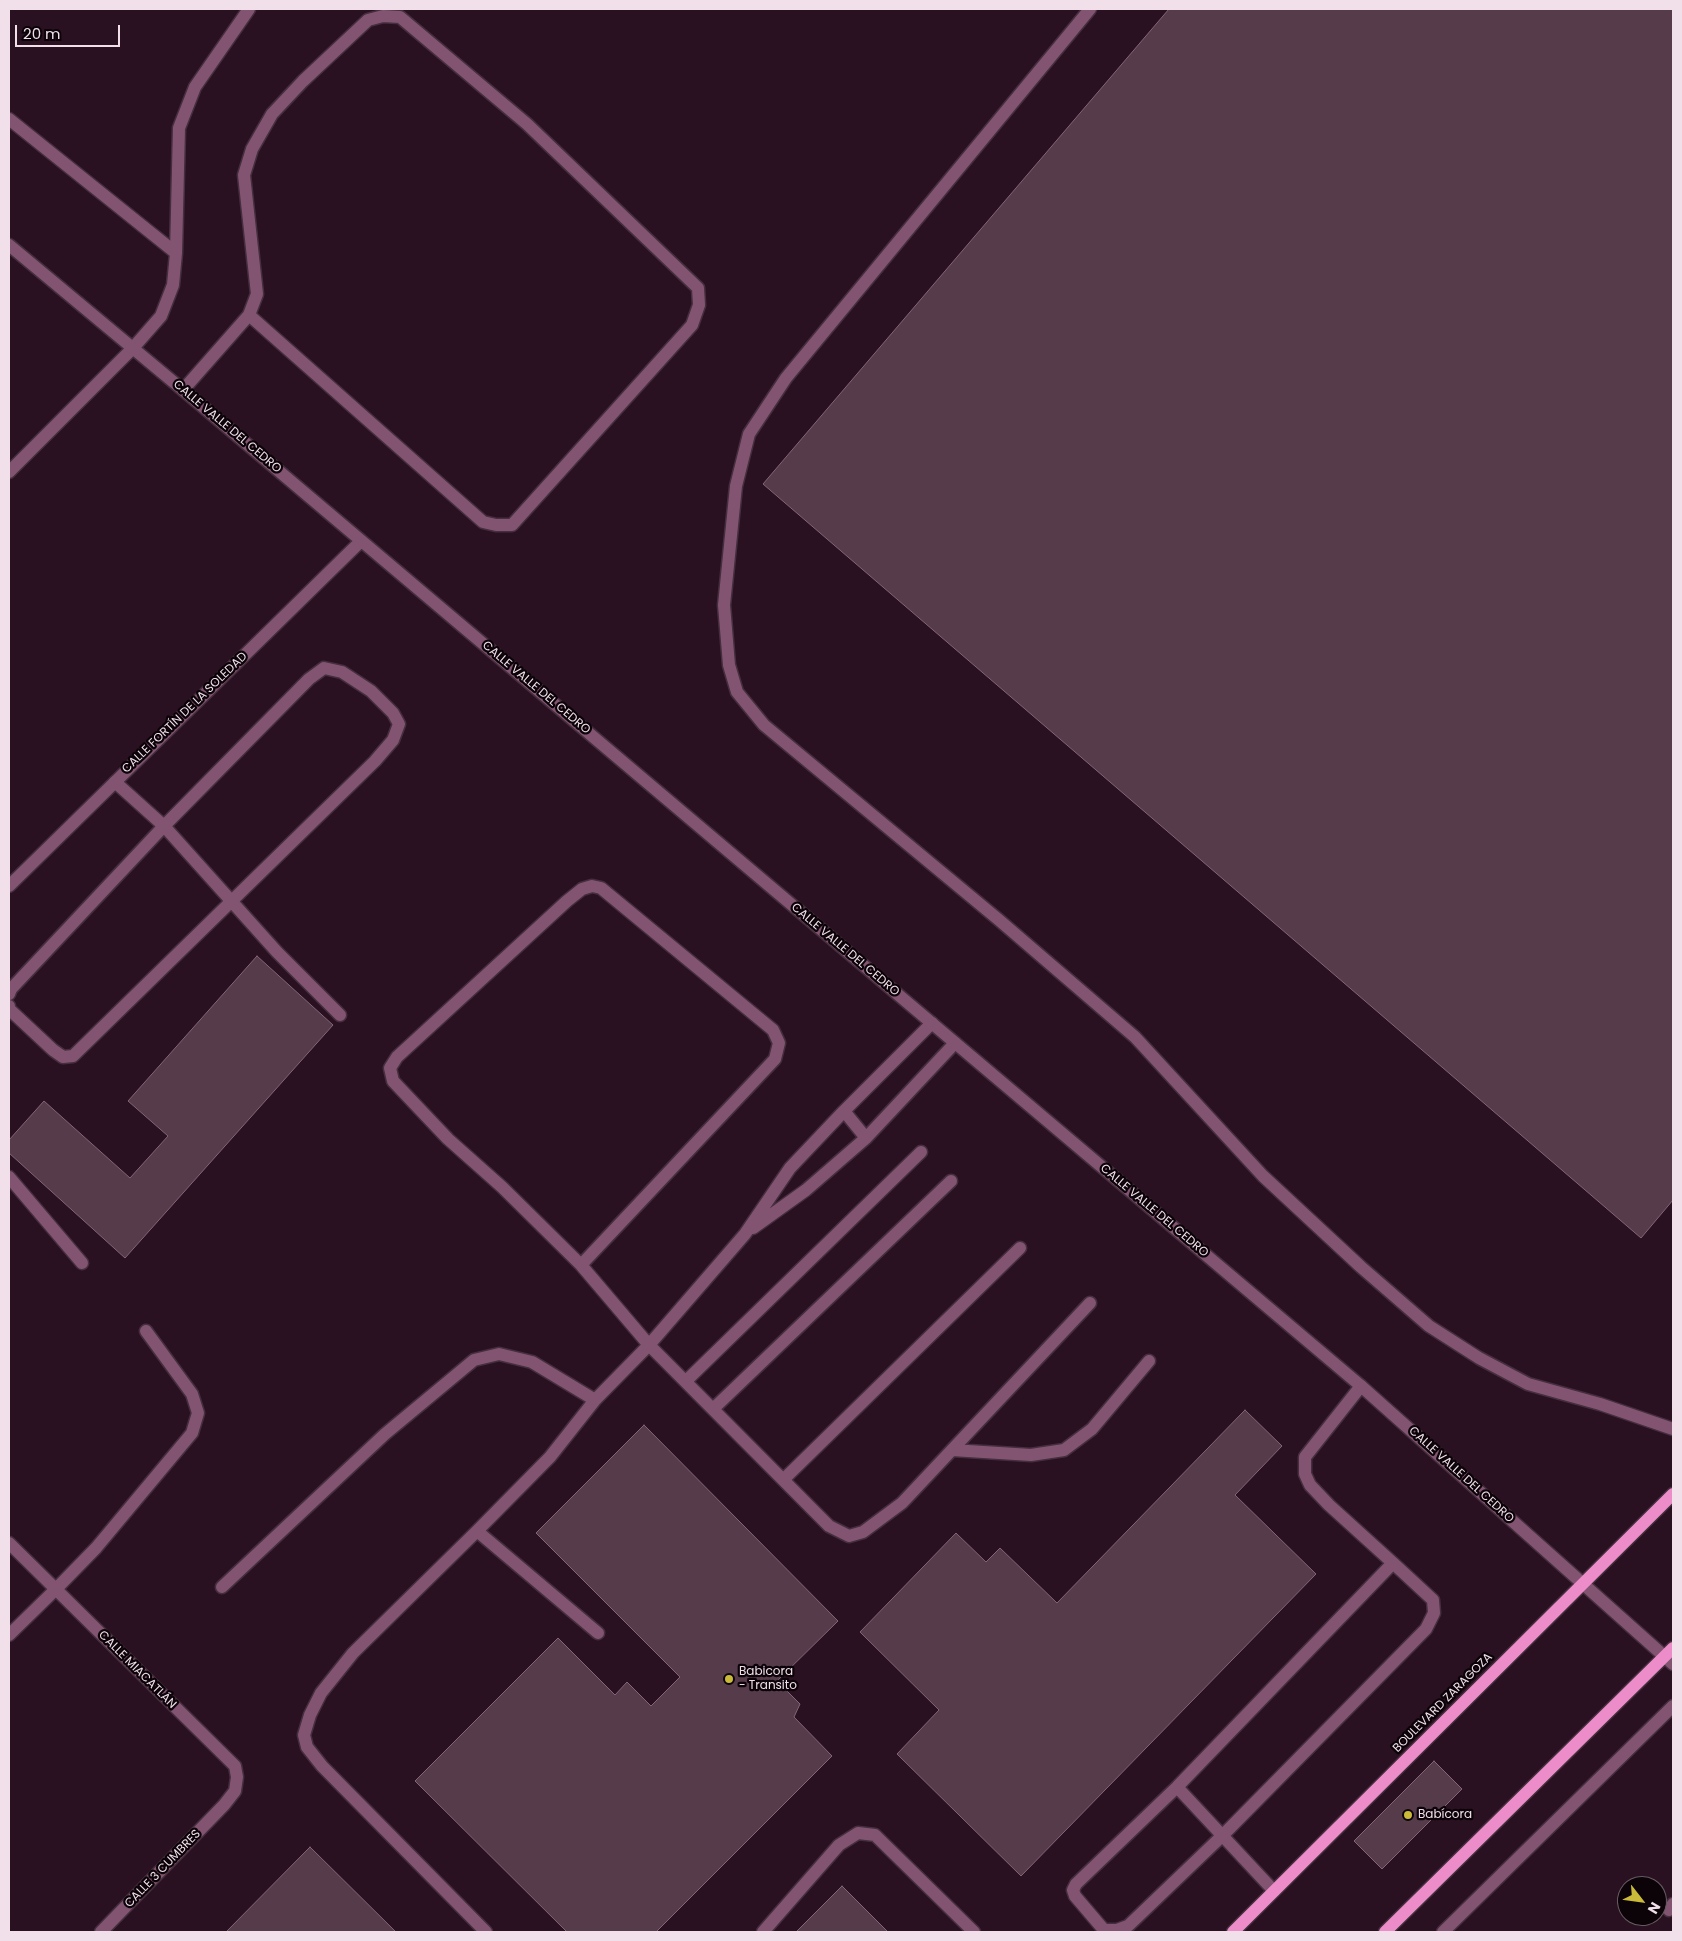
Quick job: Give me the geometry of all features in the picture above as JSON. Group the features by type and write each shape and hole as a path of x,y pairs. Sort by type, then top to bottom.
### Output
{"main road":[{"name":"BOULEVARD ZARAGOZA","path":"1233,1932 1673,1494"},
{"path":"1385,1932 1670,1657"}],"street":[{"path":"9,472 133,348 161,316 174,284 179,128 195,88 249,9"},
{"path":"1090,9 786,378 749,434 736,486 724,605 729,665 737,692 764,725 1000,920 1135,1036 1263,1176 1361,1267 1429,1326 1479,1358 1528,1384 1600,1404 1673,1430"},
{"path":"183,390 249,316 257,294 244,175 252,149 272,114 303,81 368,20 383,16 400,17 527,124 698,288 699,305 692,325 512,525 496,525 483,522 249,316"},
{"path":"9,119 176,253"},
{"name":"CALLE VALLE DEL CEDRO","path":"9,245 361,540 1361,1386 1583,1584 1670,1657"},
{"name":"CALLE FORTÍN DE LA SOLEDAD","path":"9,886 361,540"},
{"path":"9,994 11,989 164,826 302,686 324,668 342,672 371,691 393,713 399,724 393,740 375,761 73,1056 63,1057 53,1050 9,1009 9,1006"},
{"path":"115,782 164,826 277,952 340,1015"},
{"path":"582,1265 775,1059 778,1043 773,1030 601,888 592,886 582,889 567,901 397,1057 390,1068 393,1081 448,1139 502,1187 582,1265 649,1345 829,1526 849,1536 863,1532 902,1503 1090,1303"},
{"path":"486,1932 322,1766 307,1747 304,1736 310,1715 321,1693 353,1653 477,1532 550,1457 596,1400 649,1345 745,1234 790,1168 932,1023"},
{"path":"745,1234 806,1190 866,1138 955,1043"},
{"path":"844,1111 866,1138"},
{"path":"686,1382 921,1152"},
{"path":"9,1176 82,1262"},
{"path":"714,1409 951,1181"},
{"path":"784,1479 1020,1248"},
{"path":"9,1636 96,1548 192,1434 198,1413 192,1394 146,1331"},
{"path":"222,1587 385,1434 474,1360 499,1354 532,1362 596,1400"},
{"path":"952,1450 1031,1455 1064,1450 1092,1429 1149,1362"},
{"path":"1361,1386 1306,1457 1305,1474 1310,1485 1323,1499 1393,1563 1433,1600 1434,1613 1426,1629 1223,1835 1128,1926 1117,1930 1104,1930 1075,1896 1073,1890 1076,1884 1178,1787 1393,1563"},
{"path":"477,1532 598,1634"},
{"name":"CALLE MIACATLÁN","path":"9,1543 235,1766 237,1777 235,1791 224,1805"},
{"path":"1443,1932 1673,1706"},
{"path":"1178,1787 1274,1891"},
{"name":"CALLE 3 CUMBRES","path":"101,1932 224,1805"},
{"path":"763,1932 839,1845 858,1833 875,1835 974,1932"}],"building":[{"path":"1169,9 1673,9 1673,1200 1641,1238 763,484"},
{"path":"257,956 333,1025 125,1258 9,1153 9,1140 44,1101 130,1178 168,1136 128,1101"},
{"path":"1245,1410 1282,1446 1235,1495 1316,1574 1021,1876 897,1754 939,1710 860,1632 956,1533 986,1562 1000,1548 1057,1603"},
{"name":"Babicora - Transito","path":"644,1425 838,1621 777,1681 800,1704 794,1717 832,1756 656,1932 567,1932 415,1781 558,1638 615,1695 627,1682 651,1706 680,1677 536,1533"},
{"name":"Babícora","path":"1434,1761 1462,1789 1382,1869 1354,1841"},
{"path":"310,1847 396,1932 226,1932"},
{"path":"842,1886 888,1932 796,1932"}],"place":[{"name":"Babicora - Transito","path":"729,1679"},
{"name":"Babícora","path":"1408,1815"}]}
